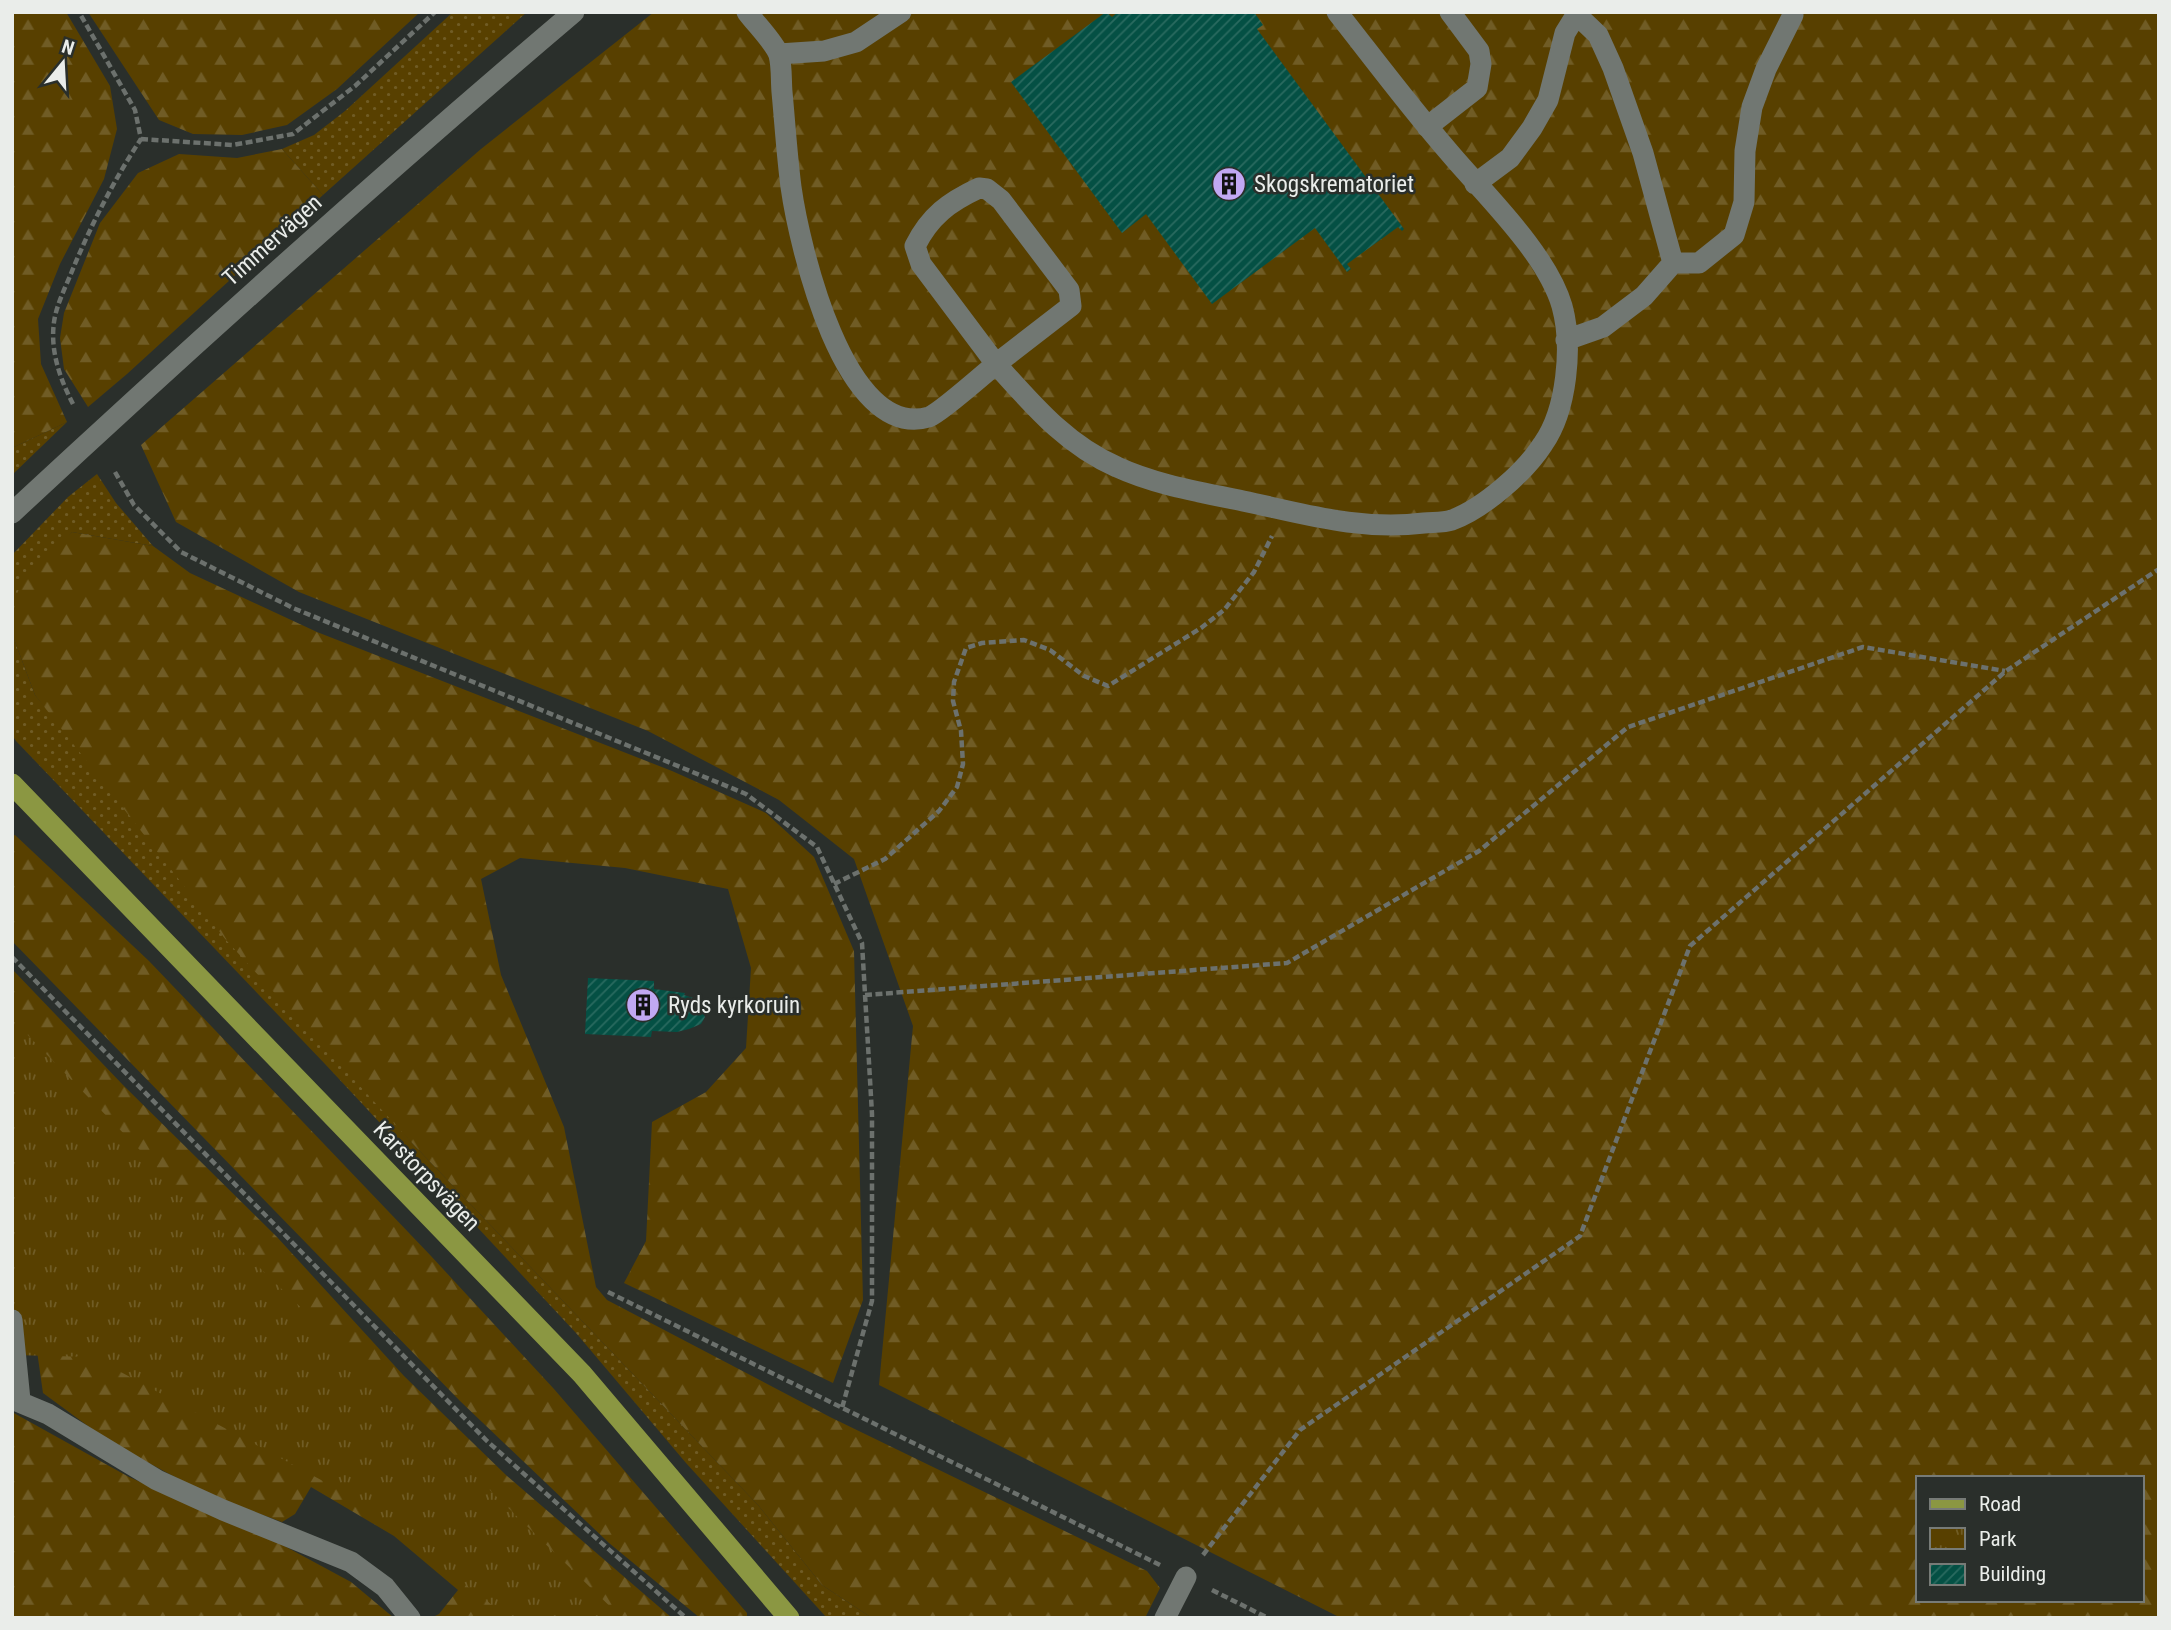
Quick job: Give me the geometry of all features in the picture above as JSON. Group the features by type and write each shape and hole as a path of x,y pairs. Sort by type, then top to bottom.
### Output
{"main road":[{"name":"Karstorpsvägen","path":"12,785 582,1374 789,1618"}],"street":[{"name":"Timmervägen","path":"12,513 402,158 574,12"},
{"path":"747,12 779,54 790,185 798,236 811,281 837,345 861,388 873,402 891,414 913,418 931,416 996,364 1071,306 1069,290 1000,200 987,189 979,188 950,202 925,227 915,246 921,264 996,364 1050,423 1082,448 1117,468 1173,486 1324,520 1405,525 1451,520 1474,508 1531,463 1549,436 1561,409 1565,383 1566,340 1562,308 1537,256 1427,127 1337,12"},
{"path":"779,54 824,51 856,42 901,12"},
{"path":"1427,127 1477,88 1481,64 1479,51 1450,12"},
{"path":"1475,184 1510,158 1532,128 1548,100 1565,33 1577,13 1598,35 1613,68 1643,153 1673,263"},
{"path":"1566,340 1602,327 1644,296 1673,263 1699,263 1734,235 1744,202 1745,152 1752,107 1792,13"},
{"path":"12,1320 16,1400 48,1413 157,1479 222,1510 351,1562 385,1587 410,1618"},
{"path":"1165,1618 1186,1577"}],"path":[{"path":"73,404 62,382 54,354 54,321 78,255 121,169 141,139 135,110 79,12"},
{"path":"141,139 233,145 293,134 355,86 435,12"},
{"path":"116,472 134,505 181,552 293,608 746,794 817,847 862,943 872,1114 872,1301 842,1408"},
{"path":"834,884 885,859 940,811 957,787 963,764 961,731 953,701 954,682 966,648 982,643 1024,640 1051,650 1084,676 1108,686 1201,628 1224,610 1254,572 1273,535 1276,508"},
{"path":"1186,1577 1300,1430 1580,1236 1690,946 2006,671 2159,569"},
{"path":"865,995 1287,963 1479,851 1628,727 1863,647 2006,671"},
{"path":"12,957 487,1441 686,1618"},
{"path":"608,1292 1268,1618"}],"green space":[{"path":"12,12 66,12 110,86 117,129 104,179 60,264 38,319 41,364 67,422 12,448"},
{"path":"88,12 420,12 337,89 287,125 242,135 193,134 159,120"},
{"path":"453,12 527,12 323,195 282,149 314,135 345,111"},
{"path":"654,12 2159,12 2159,1618 1341,1618 879,1385 913,1026 854,859 779,800 648,731 299,592 176,522 141,445 481,149"},
{"path":"282,149 323,195 88,407 64,369 60,338 64,313 100,223 138,173 179,154 237,158"},
{"path":"67,422 12,475 12,448"},
{"path":"97,474 116,503 153,546 72,532 12,603 12,555 68,497"},
{"path":"72,532 153,546 190,573 317,632 672,771 766,813 814,857 854,951 863,1300 833,1383 624,1283 646,1241 652,1122 706,1092 746,1048 751,968 728,889 625,868 520,858 481,879 501,975 564,1127 596,1287 607,1300 830,1417 1147,1571 1160,1588 1145,1618 872,1618 822,1585 758,1505 413,1144 226,940 35,695 12,634 12,603 26,576"},
{"path":"12,634 35,695 413,1144 758,1505 822,1585 872,1618 827,1618 686,1463 576,1333 325,1064 16,741 12,735"},
{"path":"15,835 149,961 431,1256 554,1389 747,1613 747,1618 700,1618 609,1543 460,1401 12,941 12,836"},
{"path":"12,969 123,1085 277,1237 404,1376 507,1476 672,1618 431,1618 439,1614 458,1590 394,1536 311,1487 295,1514 282,1522 209,1495 111,1443 43,1393 12,1176"},
{"path":"12,1019 170,1181 622,1618 509,1618 347,1494 93,1357 12,1355"},
{"path":"12,1412 129,1477 277,1542 351,1582 394,1618 12,1618"}],"building":[{"name":"Skogskrematoriet","path":"1106,12 1112,17 1118,12 1254,12 1263,25 1257,29 1404,229 1402,231 1398,227 1347,264 1351,269 1347,272 1315,228 1212,304 1146,214 1122,233 1011,82"},
{"name":"Ryds kyrkoruin","path":"588,978 654,981 654,989 685,993 684,995 696,999 705,1017 701,1024 689,1029 677,1032 652,1031 651,1037 585,1034"}],"place":[{"name":"Skogskrematoriet","path":"1229,184"},
{"name":"Ryds kyrkoruin","path":"643,1005"}]}
